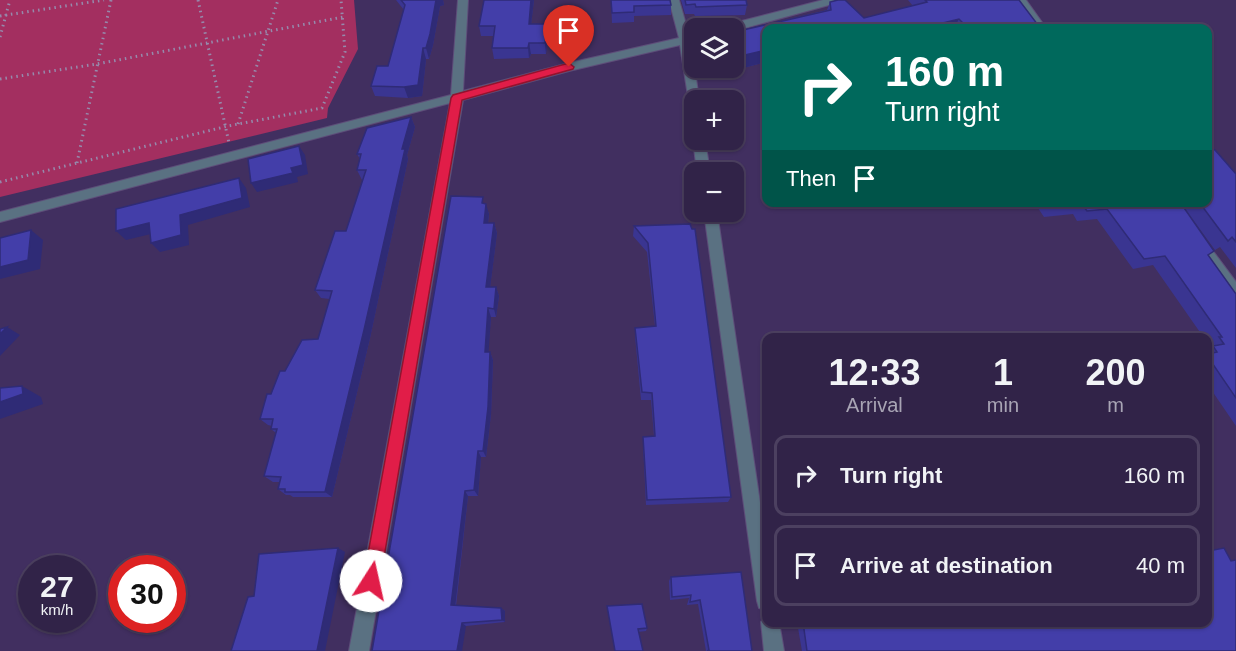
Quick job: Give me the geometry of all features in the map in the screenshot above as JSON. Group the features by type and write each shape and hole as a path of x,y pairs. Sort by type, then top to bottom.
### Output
{"street":[{"path":"359,651 457,98 463,0"},
{"path":"674,0 684,24"},
{"path":"744,24 836,0"},
{"path":"1020,0 1038,24"},
{"path":"0,217 569,67 684,40"},
{"path":"711,222 762,573"},
{"path":"1189,230 1236,293"},
{"path":"771,627 774,651"}],"path":[{"path":"0,38 10,0"},
{"path":"0,16 104,0"},
{"path":"77,163 111,0"},
{"path":"198,0 228,126"},
{"path":"238,124 278,0"},
{"path":"0,182 228,126 322,108 345,52 341,0"},
{"path":"0,79 97,64 343,17"}],"shaded area":[{"path":"0,0 354,0 358,49 328,108 327,118 0,197"}],"building":[{"path":"401,0 436,0 430,34 426,48 423,48 418,85 371,86 377,66 388,66 405,5"},
{"path":"484,0 531,0 529,24 547,24 545,43 529,43 528,48 492,48 495,26 479,26"},
{"path":"611,0 670,0 671,5 634,6 634,12 612,13"},
{"path":"685,0 746,0 747,5 696,7 695,4 686,5"},
{"path":"845,0 864,18 927,2 925,0 1019,0 1037,24 964,24 959,19 938,24 769,24 831,10 830,2"},
{"path":"762,26 762,51 745,55 744,30"},
{"path":"411,117 402,149 405,149 364,330 325,492 285,492 285,489 278,489 281,477 264,476 277,429 271,429 273,419 260,419 267,394 271,394 280,371 285,371 302,340 318,339 332,291 315,290 335,231 346,231 366,170 357,170 361,154 357,154 367,128"},
{"path":"299,146 303,165 291,168 293,173 251,183 248,159"},
{"path":"1212,149 1236,174 1236,242 1232,237 1228,241 1203,207 1212,207"},
{"path":"239,178 242,198 180,215 181,235 151,243 149,223 116,231 116,209"},
{"path":"451,196 483,197 482,203 486,204 484,223 494,223 486,287 496,287 494,309 488,308 485,352 490,352 488,407 483,451 478,451 474,490 465,491 451,605 501,608 502,620 462,623 457,651 372,651"},
{"path":"1084,207 1183,207 1214,251 1208,255 1236,294 1236,398 1212,363 1212,353 1217,352 1213,346 1224,344 1219,337 1222,337 1165,256 1144,259 1107,209 1087,211"},
{"path":"690,224 692,229 695,229 731,497 647,500 643,437 655,436 652,393 642,392 635,328 656,326 648,243 634,226"},
{"path":"31,230 28,260 0,267 0,238"},
{"path":"22,386 23,394 0,402 0,388"},
{"path":"338,548 317,651 231,651 248,597 254,596 259,554"},
{"path":"1224,548 1231,561 1236,560 1236,651 807,651 804,627 1212,627 1212,550"},
{"path":"741,572 752,651 707,651 709,650 700,600 690,602 691,595 672,597 671,577"},
{"path":"642,604 647,628 638,629 643,651 615,651 607,606"}],"route":[{"path":"371,581 457,98 569,67"}]}
